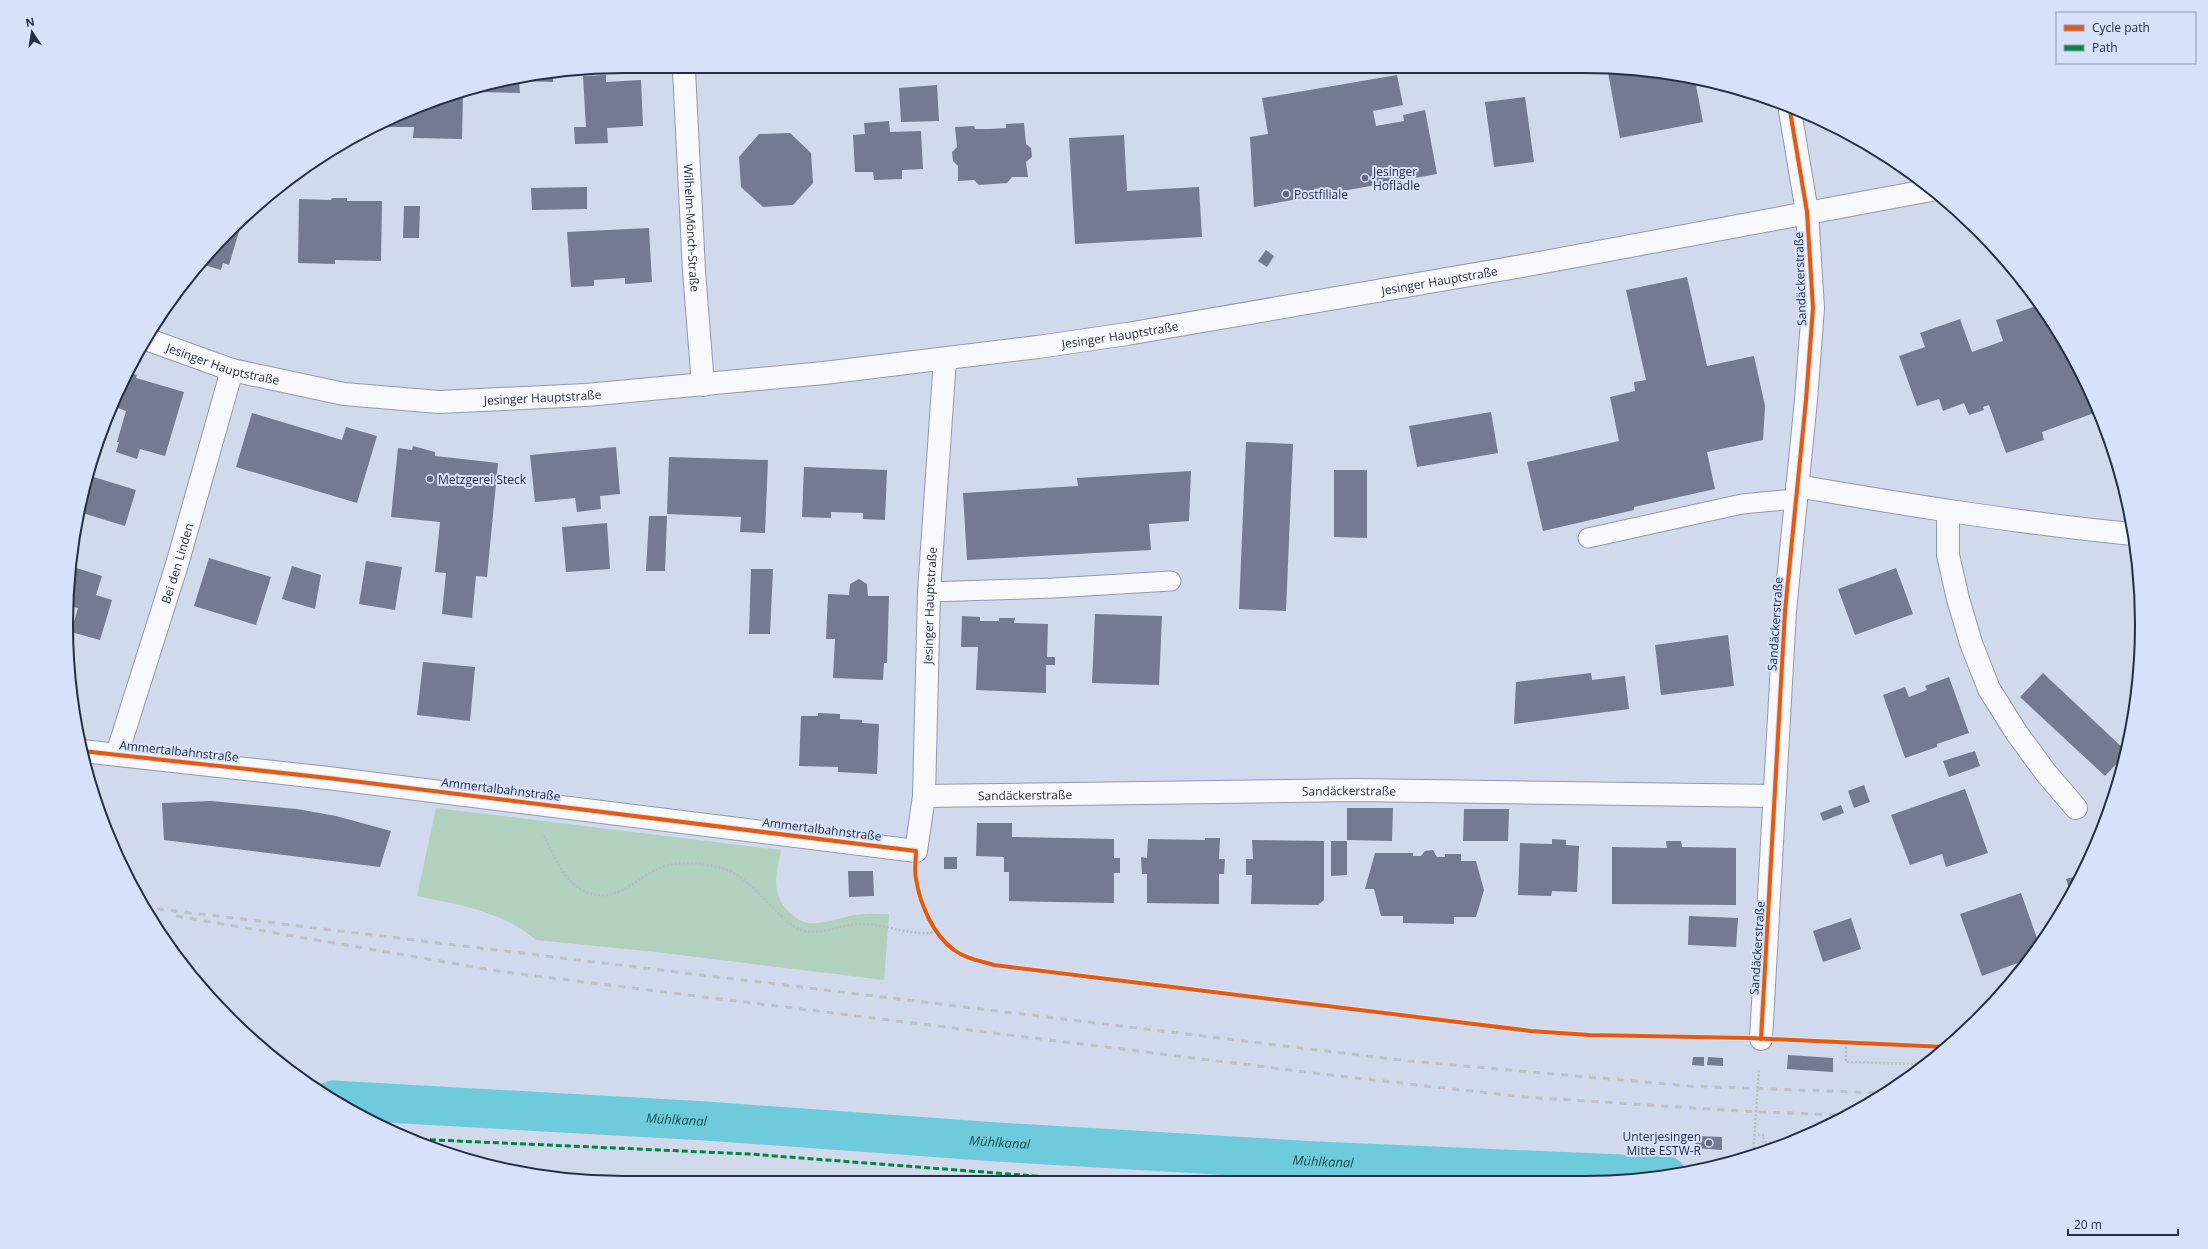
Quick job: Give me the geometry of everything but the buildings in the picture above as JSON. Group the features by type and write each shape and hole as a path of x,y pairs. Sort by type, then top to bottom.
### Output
{"street":[{"name":"Wilhelm-Mönch-Straße","path":"684,73 694,263 703,385"},
{"name":"Sandäckerstraße","path":"1761,1039 1782,648 1806,400 1813,308 1807,212 1791,113"},
{"name":"Jesinger Hauptstraße","path":"151,342 232,370 344,394 438,402 586,395 703,385 1038,348 1216,320 1528,265 1924,191"},
{"name":"Jesinger Hauptstraße","path":"916,851 924,796 929,592 945,359"},
{"name":"Bei den Linden","path":"117,754 178,561 232,370"},
{"path":"1796,493 2049,526 2127,533"},
{"path":"1948,512 1948,555 1971,643 1989,689 2016,732 2046,773 2076,808"},
{"name":"Ammertalbahnstraße","path":"88,752 527,802 916,851"},
{"name":"Sandäckerstraße","path":"924,796 1356,790 1774,796"}],"lane":[{"path":"1588,538 1796,493"},
{"path":"929,592 1053,588 1171,580"}],"path":[{"path":"527,802 569,879 582,890 603,896 619,892 646,875 663,867 678,863 698,864 728,869 741,878 782,918 799,929 814,932 862,924 909,933 925,934 937,932"},
{"path":"1753,1149 1761,1039"},
{"path":"1846,1043 1846,1062 1917,1064"},
{"path":"1754,1135 1764,1135 1763,1143 1775,1142"}],"green space":[{"path":"436,808 781,850 776,875 777,891 783,905 798,919 805,922 814,923 826,922 860,914 889,914 884,980 656,952 536,940 509,922 480,910 417,896"}],"waterway":[{"name":"Mühlkanal","path":"347,1101 706,1121 997,1142 1317,1161 1626,1174"}],"railway":[{"path":"152,908 1408,1061 1689,1086 1874,1093"},
{"path":"176,916 504,972 1338,1076 1524,1097 1756,1112 1835,1115"}],"marked path":[{"path":"428,1140 749,1154 1035,1176"}],"cycle path":[{"path":"1761,1039 1785,611 1806,400 1813,308 1807,212 1790,113"},
{"path":"89,752 328,778 916,851 915,876 918,889 924,908 934,928 954,950 969,958 994,965 1531,1031 1589,1035 1749,1038 1938,1047"}],"place":[{"name":"Jesinger Hoflädle","path":"1365,178"},
{"name":"Postfiliale","path":"1286,194"},
{"name":"Metzgerei Steck","path":"430,479"},
{"name":"Unterjesingen Mitte ESTW-R","path":"1709,1143"}]}
